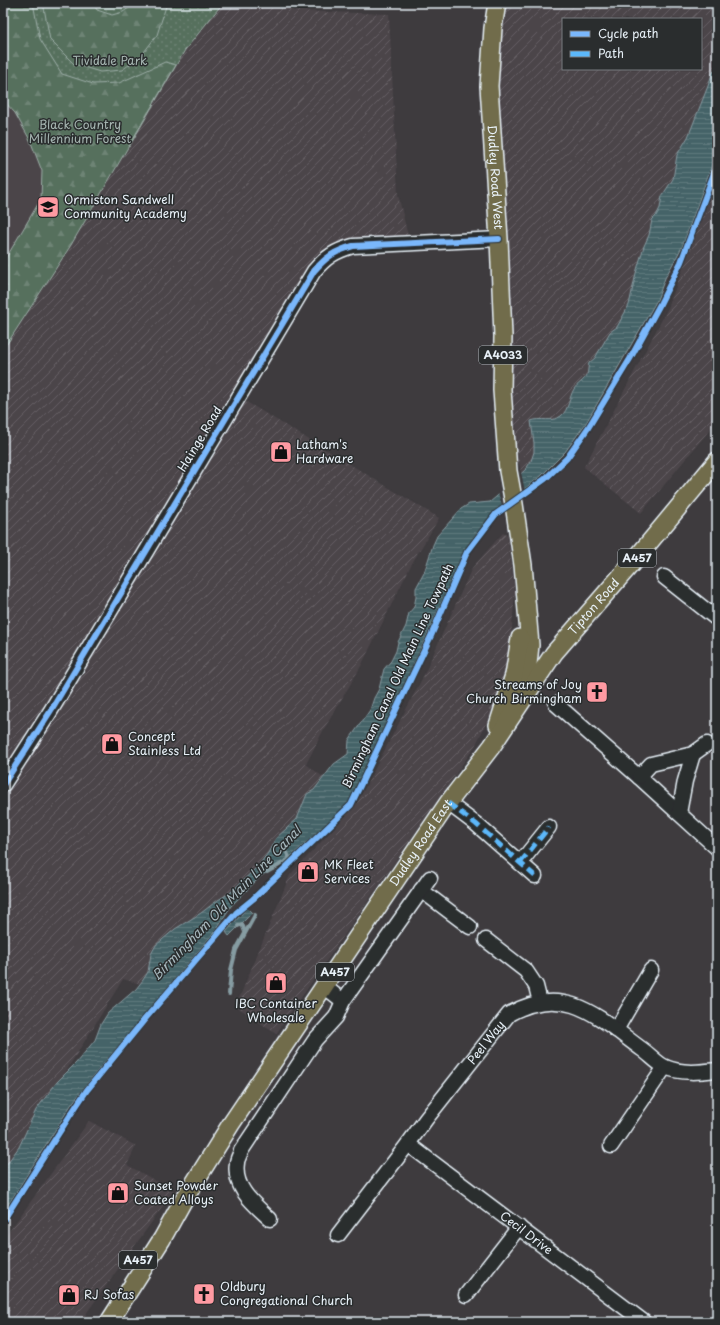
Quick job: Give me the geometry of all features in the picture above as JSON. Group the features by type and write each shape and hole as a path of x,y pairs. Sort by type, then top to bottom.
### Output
{"main road":[{"name":"Dudley Road West","path":"497,3 493,28 490,86 503,336 502,390 508,471 525,587"},
{"name":"Tipton Road","path":"521,702 554,653 633,562 717,461"},
{"name":"A4033","path":"521,702 526,684 530,645 525,587"},
{"name":"A4033","path":"492,746 514,675 520,637 525,587"},
{"path":"530,645 534,650 546,654 554,653"},
{"name":"Dudley Road East","path":"109,1322 162,1239 182,1201 231,1124 325,988 448,803 492,746 521,702"},
{"name":"Dudley Road East","path":"97,1322 157,1232 182,1201"}],"street":[{"name":"Hainge Road","path":"3,785 50,712 314,271 323,261 337,251 353,246 499,239"},
{"path":"664,577 717,619"},
{"path":"556,704 639,776 717,848"},
{"path":"639,776 651,764 693,754 707,744"},
{"path":"679,813 685,781 693,754"},
{"path":"448,803 476,824 535,876"},
{"path":"520,863 549,828"},
{"name":"Dudley Road East","path":"270,1219 254,1205 241,1189 237,1163 241,1151 315,1040 336,1017 343,1001 430,878"},
{"path":"421,890 470,927"},
{"path":"486,940 526,971 536,986 540,1002"},
{"path":"616,1030 651,970"},
{"path":"325,988 343,1001"},
{"name":"Peel Way","path":"338,1235 426,1119 509,1014 524,1006 540,1002 556,1001 574,1005 594,1014 665,1067 687,1072 717,1070"},
{"path":"611,1146 665,1067"},
{"path":"231,1124 250,1136"},
{"name":"Cecil Drive","path":"408,1144 644,1322"},
{"path":"466,1295 519,1227"}],"shaded area":[{"path":"223,3 280,3 294,11 389,14 398,195 410,244 353,246 323,261 238,397 439,518 411,565 361,666 324,729 306,764 335,786 147,986 123,979 3,1173 3,350 71,245 185,50"},
{"path":"497,3 717,3 717,97 627,333 523,481 519,463 508,471 493,28"},
{"name":"Black Country Millennium Forest","path":"3,58 129,147 3,350"},
{"path":"717,178 717,421 641,513 584,467 668,308"},
{"path":"503,533 508,536 515,593 506,675 490,716 475,746 276,1034 236,1006 290,875 356,805 423,677 472,568"},
{"path":"89,1121 136,1146 127,1165 174,1191 80,1322 3,1322 3,1240"}],"green space":[{"name":"Tividale Park","path":"3,3 223,3 185,50 129,147 29,75"},
{"name":"Black Country Millennium Forest","path":"3,3 33,3 40,39 62,74 93,84 119,83 165,62 176,65 71,245 3,350 3,263 41,199 42,171 30,140 15,113 3,100"},
{"path":"44,3 93,3 97,10 112,15 123,12 136,3 167,3 157,35 141,56 122,70 100,72 74,64 50,40"}],"water":[{"name":"Birmingham Old Main Line Canal","path":"717,66 717,151 682,247 665,278 657,300 586,423 565,452 541,476 494,512 464,552 391,715 349,804 290,857 261,876 231,906 215,931 94,1075 71,1105 3,1213 3,1169 19,1147 36,1110 57,1082 76,1063 95,1040 101,1024 108,1013 136,989 143,980 148,972 151,954 156,945 175,929 230,893 258,866 268,853 276,838 297,819 307,794 314,790 334,764 348,754 349,740 370,710 379,689 384,669 391,661 396,651 398,642 406,626 409,613 414,607 416,588 424,573 437,536 461,509 469,504 490,502 526,469 534,452 531,421 558,418 566,410 572,392 587,375 589,363 595,358 610,332 617,327 629,305 636,273 649,235 652,220 660,208 662,196 673,179 677,155 688,137 712,74"},
{"path":"247,908 252,913 229,936 226,932"}],"pier":[{"path":"521,472 525,491 503,508 498,493"}],"waterway":[{"name":"Birmingham Old Main Line Canal","path":"267,872 290,859 287,853"},
{"path":"229,994 231,970 236,950 255,915"},
{"path":"238,926 242,924 245,932"}],"marked path":[{"path":"448,803 476,824 535,876"},
{"path":"520,863 549,827"}],"cycle path":[{"name":"Birmingham Canal Old Main Line Towpath","path":"3,1221 87,1090 145,1019 237,912 253,899 351,805 431,636 467,552 496,514 545,479 567,458 588,428 630,359 681,262 717,165"},
{"path":"3,785 50,712 318,266 331,255 353,246 499,239"}],"place":[{"name":"Ormiston Sandwell Community Academy","path":"48,207"},
{"name":"Latham's Hardware","path":"281,452"},
{"name":"Streams of Joy Church Birmingham","path":"597,692"},
{"name":"Concept Stainless Ltd","path":"112,744"},
{"name":"MK Fleet Services","path":"308,872"},
{"name":"IBC Container Wholesale","path":"276,983"},
{"name":"Sunset Powder Coated Alloys","path":"118,1193"},
{"name":"Oldbury Congregational Church","path":"204,1294"},
{"name":"RJ Sofas","path":"69,1295"}]}
